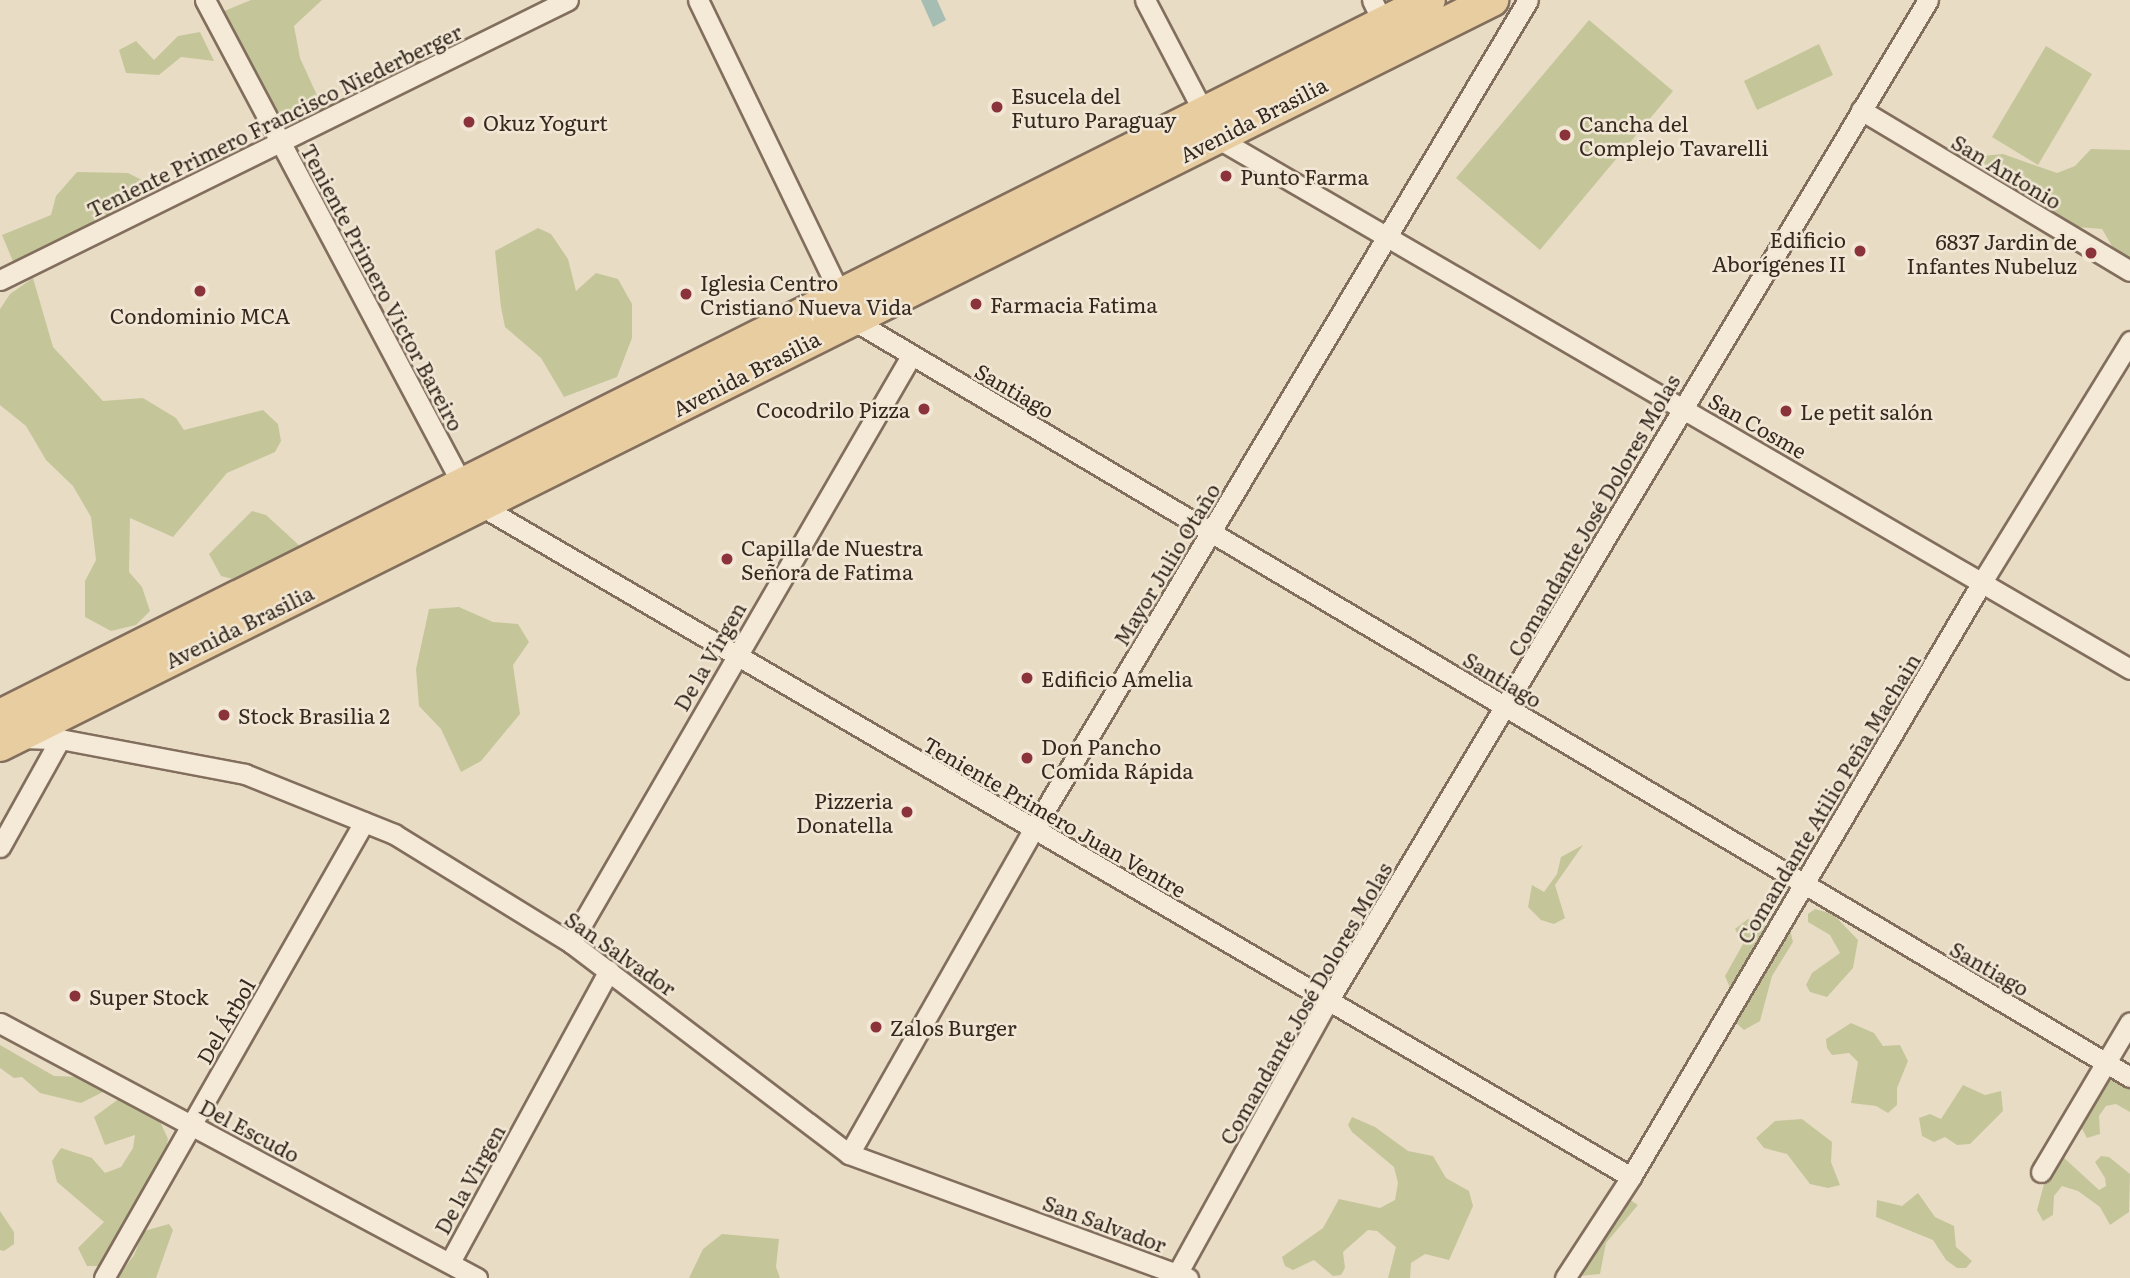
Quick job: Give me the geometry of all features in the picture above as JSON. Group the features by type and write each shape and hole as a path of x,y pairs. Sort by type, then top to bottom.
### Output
{"main road":[{"name":"Avenida Brasilia","path":"3,735 471,495 1210,125 1429,0"},
{"name":"Avenida Brasilia","path":"1383,24 1492,0"}],"street":[{"name":"Teniente Primero Victor Bareiro","path":"205,0 471,495"},
{"name":"Teniente Primero Francisco Niederberger","path":"0,280 568,0"},
{"path":"698,0 846,308"},
{"path":"1145,0 1210,125"},
{"name":"Mayor Julio Otaño","path":"849,1154 1033,830 1528,0"},
{"name":"Comandante José Dolores Molas","path":"1183,1276 1328,1002 1928,0"},
{"name":"San Antonio","path":"1860,110 2130,271"},
{"name":"San Cosme","path":"1210,125 1387,234 2130,669"},
{"name":"Santiago","path":"846,308 911,356 1213,530 1646,793 2130,1077"},
{"name":"Comandante Atilio Peña Machain","path":"1565,1278 1631,1177 1982,582 2130,341"},
{"name":"De la Virgen","path":"571,943 736,653 911,356"},
{"name":"Teniente Primero Juan Ventre","path":"471,495 1033,830 1631,1177"},
{"name":"San Salvador","path":"3,735 60,739 245,774 423,848 609,970 849,1154 1183,1276"},
{"path":"0,847 60,739"},
{"name":"Del Árbol","path":"104,1278 364,822"},
{"name":"De la Virgen","path":"450,1262 609,970"},
{"path":"2041,1172 2130,1022"},
{"name":"Del Escudo","path":"0,1023 477,1278"}],"green space":[{"path":"251,0 322,0 294,26 300,58 326,115 303,128 251,93 222,12"},
{"name":"Cancha del Complejo Tavarelli","path":"1589,20 1673,91 1540,250 1456,178"},
{"path":"200,32 214,61 181,57 159,75 126,73 119,50 136,41 154,60 178,36"},
{"path":"1819,44 1833,75 1757,110 1744,81"},
{"path":"2046,46 2092,74 2038,165 1992,137"},
{"path":"2091,149 2130,150 2130,262 2119,258 2102,229 2065,226 2040,201 2009,210 1983,197 1963,173 1981,156 2003,154 2057,173 2075,166"},
{"path":"77,172 128,173 180,199 15,266 2,235 51,215 56,196"},
{"path":"538,228 551,234 568,259 576,291 596,273 618,279 632,304 632,338 617,377 564,397 541,358 505,327 501,307 495,251"},
{"path":"33,278 53,347 103,401 143,398 176,418 184,430 263,410 278,424 281,441 275,452 227,473 173,537 130,518 129,572 142,587 150,611 136,625 111,631 85,617 85,581 96,560 91,517 73,486 46,460 26,426 0,405 0,309 10,294"},
{"path":"252,511 266,515 301,547 288,562 244,582 221,576 209,554"},
{"path":"459,607 493,622 518,624 529,642 513,665 520,714 481,761 461,772 441,729 419,706 416,669 429,609"},
{"path":"1583,845 1555,885 1565,918 1554,924 1541,920 1528,907 1532,885 1544,892 1557,874 1561,857"},
{"path":"1815,909 1833,914 1858,940 1853,968 1827,997 1810,992 1806,985 1812,973 1840,953 1830,935 1808,922 1808,914"},
{"path":"1748,919 1771,929 1789,926 1793,942 1772,976 1760,1021 1744,1030 1734,1021 1731,990 1725,976 1743,944 1735,929"},
{"path":"1851,1023 1874,1033 1883,1046 1900,1045 1908,1061 1897,1088 1897,1105 1888,1113 1876,1106 1851,1103 1858,1062 1849,1053 1832,1055 1827,1048 1826,1039"},
{"path":"0,1045 54,1076 83,1077 104,1088 103,1092 81,1103 40,1093 22,1077 14,1078 0,1068"},
{"path":"2130,1072 2130,1112 2116,1104 2106,1106 2099,1116 2100,1134 2087,1138 2078,1121 2103,1073"},
{"path":"1963,1085 1985,1095 2001,1091 2003,1111 1970,1144 1957,1145 1945,1137 1934,1142 1922,1136 1919,1118 1930,1114 1941,1119"},
{"path":"120,1098 158,1117 168,1139 165,1155 104,1266 87,1266 78,1248 104,1222 57,1182 52,1161 61,1148 92,1158 105,1173 121,1167 133,1148 135,1135 105,1145 94,1117"},
{"path":"1352,1117 1375,1127 1408,1151 1433,1156 1446,1178 1469,1191 1473,1206 1449,1260 1425,1254 1411,1263 1410,1278 1388,1278 1396,1247 1377,1231 1368,1230 1343,1252 1345,1268 1341,1275 1333,1276 1314,1260 1293,1270 1285,1266 1282,1257 1323,1228 1339,1199 1380,1208 1395,1200 1398,1183 1394,1167 1352,1132 1348,1125"},
{"path":"1802,1119 1832,1142 1831,1162 1840,1185 1828,1188 1810,1184 1787,1154 1764,1148 1756,1138 1775,1121"},
{"path":"2041,1154 2063,1157 2099,1190 2106,1186 2105,1178 2095,1162 2101,1156 2109,1157 2130,1174 2129,1212 2110,1225 2100,1207 2078,1191 2062,1186 2054,1196 2053,1215 2043,1221 2037,1210 2044,1184 2032,1163"},
{"path":"1918,1193 1935,1217 1954,1226 1956,1247 1972,1261 1966,1268 1957,1268 1946,1260 1933,1240 1876,1217 1877,1200 1902,1206"},
{"path":"1624,1196 1638,1205 1606,1243 1600,1274 1559,1278"},
{"path":"0,1211 14,1232 14,1244 4,1251 0,1250"},
{"path":"169,1224 173,1230 156,1278 117,1278 134,1255 144,1231"},
{"path":"722,1234 779,1239 776,1267 780,1278 689,1278 703,1249"}],"shaded area":[{"path":"921,0 937,0 946,20 933,27"}],"place":[{"name":"Esucela del Futuro Paraguay","path":"997,107"},
{"name":"Okuz Yogurt","path":"469,122"},
{"name":"Cancha del Complejo Tavarelli","path":"1565,135"},
{"name":"Punto Farma","path":"1226,176"},
{"name":"Edificio Aborígenes II","path":"1860,251"},
{"name":"6837 Jardin de Infantes Nubeluz","path":"2091,253"},
{"name":"Condominio MCA","path":"200,291"},
{"name":"Iglesia Centro Cristiano Nueva Vida","path":"686,294"},
{"name":"Farmacia Fatima","path":"976,304"},
{"name":"Cocodrilo Pizza","path":"924,409"},
{"name":"Le petit salón","path":"1786,411"},
{"name":"Capilla de Nuestra Señora de Fatima","path":"727,559"},
{"name":"Edificio Amelia","path":"1027,678"},
{"name":"Stock Brasilia 2","path":"224,715"},
{"name":"Don Pancho Comida Rápida","path":"1027,758"},
{"name":"Pizzeria Donatella","path":"907,812"},
{"name":"Super Stock","path":"75,996"},
{"name":"Zalos Burger","path":"876,1027"}]}
